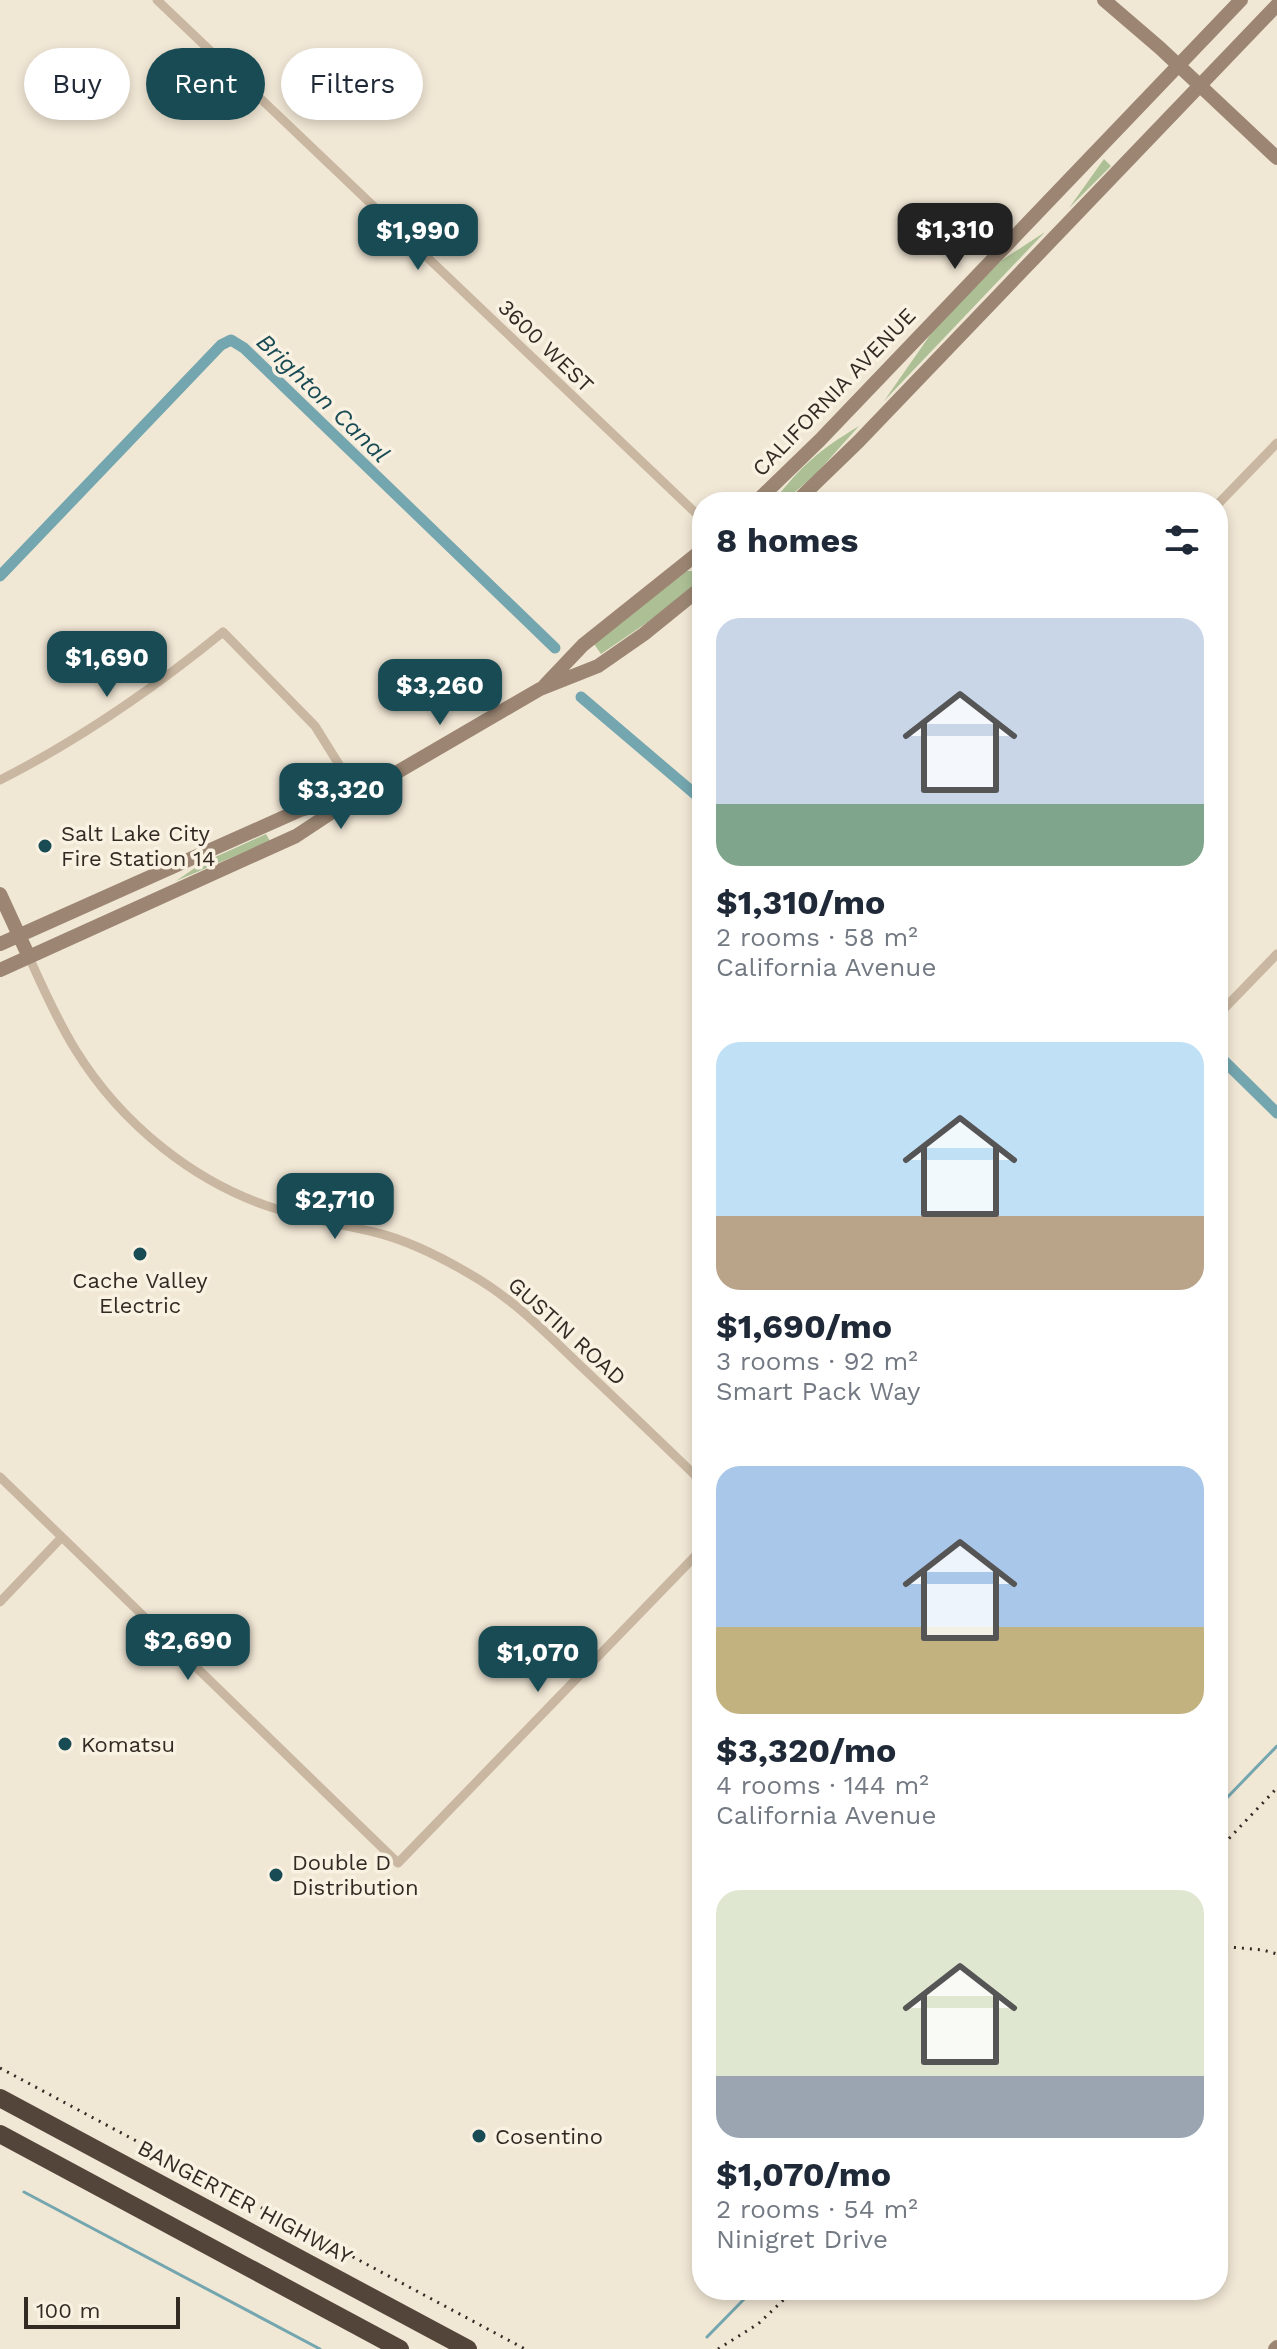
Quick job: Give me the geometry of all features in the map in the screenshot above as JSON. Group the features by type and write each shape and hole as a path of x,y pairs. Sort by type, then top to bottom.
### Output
{"highway":[{"name":"BANGERTER HIGHWAY","path":"0,2098 468,2349"},
{"path":"0,2134 400,2349"}],"main road":[{"path":"1104,0 1277,158"},
{"name":"CALIFORNIA AVENUE","path":"766,492 857,402 1241,0"},
{"path":"806,492 1277,5"},
{"path":"1042,207 1064,227"},
{"path":"857,402 877,422"},
{"path":"540,689 583,645 692,558"},
{"path":"0,970 287,840 540,689 607,661 692,595"},
{"path":"0,944 300,810 358,795"},
{"path":"0,894 29,957"}],"street":[{"name":"3600 WEST","path":"157,0 692,509"},
{"path":"1228,494 1277,443"},
{"path":"0,780 122,709 223,632 315,726 358,795"},
{"path":"1228,1005 1277,954"},
{"name":"GUSTIN ROAD","path":"29,957 75,1048 91,1072 133,1121 172,1154 211,1180 248,1199 323,1222 400,1240 488,1284 533,1319 692,1472"},
{"path":"0,1477 398,1863 692,1559"},
{"path":"0,1602 62,1537"}],"green space":[{"path":"1104,159 1111,166 1069,208"},
{"path":"1045,232 884,401 935,328 1002,260"},
{"path":"859,426 815,475 795,492 781,492 812,459"},
{"path":"686,571 692,571 692,587 661,613 601,654 594,644"},
{"path":"266,834 270,841 176,881 202,863"}],"waterway":[{"name":"Brighton Canal","path":"0,576 221,345 231,340 244,348 555,648"},
{"name":"Brighton Canal","path":"581,697 692,791"},
{"name":"Brighton Canal","path":"1228,1065 1277,1113"},
{"path":"1228,1797 1277,1746"},
{"path":"24,2192 320,2349"},
{"path":"707,2337 743,2300"}],"railway":[{"path":"1228,1839 1277,1788"},
{"path":"1228,1947 1277,1954"},
{"path":"0,2068 525,2349"},
{"path":"718,2349 758,2324 783,2300"}],"place":[{"name":"Salt Lake City Fire Station 14","path":"45,846"},
{"name":"Cache Valley Electric","path":"140,1254"},
{"name":"Komatsu","path":"65,1744"},
{"name":"Double D Distribution","path":"276,1875"},
{"name":"Cosentino","path":"479,2136"}]}
